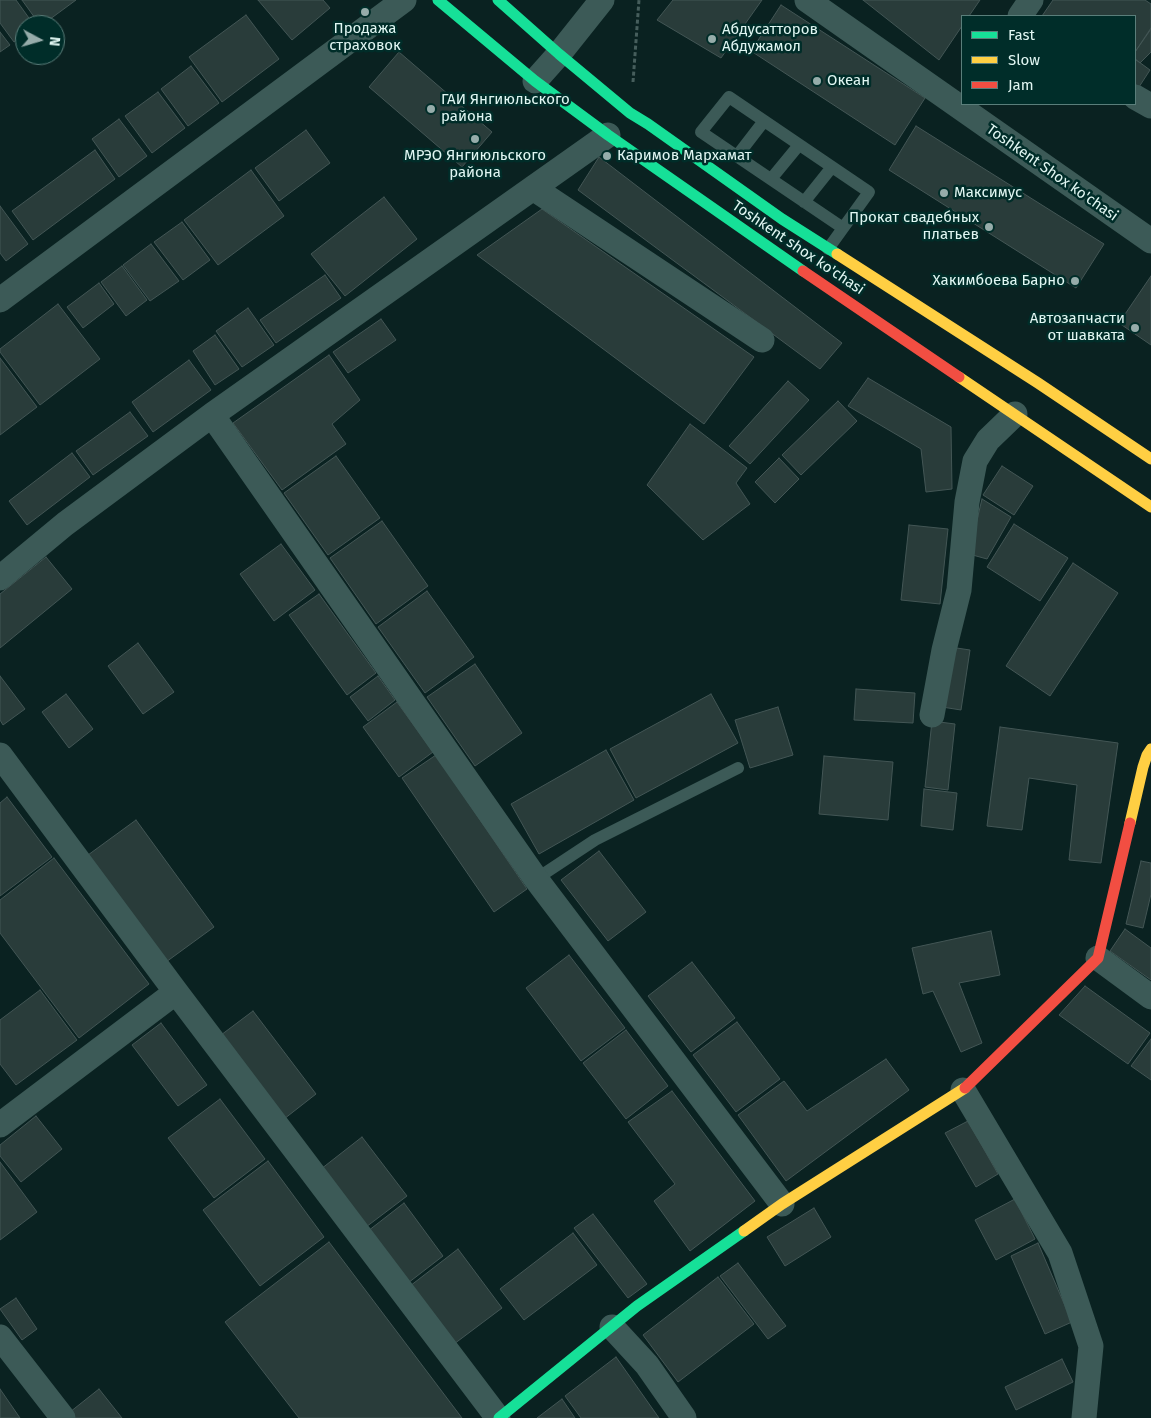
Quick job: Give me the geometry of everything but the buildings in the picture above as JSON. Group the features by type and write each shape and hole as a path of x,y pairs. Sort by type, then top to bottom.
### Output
{"main road":[{"name":"Toshkent shox ko'chasi","path":"438,0 534,81 608,135 763,244 1151,507"},
{"name":"Toshkent shox ko'chasi","path":"498,0 630,113 782,219 1038,382 1151,459"},
{"path":"498,1418 638,1306 782,1204 963,1090 1098,958 1143,767 1151,749"}],"street":[{"path":"0,300 404,0"},
{"path":"534,81 559,54 602,0"},
{"name":"Toshkent Shox ko'chasi","path":"806,0 956,95"},
{"path":"1021,15 1031,0"},
{"path":"1136,98 1151,106"},
{"name":"Toshkent Shox ko'chasi","path":"969,105 1151,242"},
{"path":"0,578 65,524 212,415 608,135"},
{"path":"533,188 762,340"},
{"path":"932,715 958,590 966,502 975,461 988,440 1015,414"},
{"path":"212,415 536,879 782,1204"},
{"path":"0,755 176,992 498,1418"},
{"path":"1098,958 1151,997"},
{"path":"0,1125 176,992"},
{"path":"963,1090 1060,1253 1091,1346 1084,1418"},
{"path":"612,1327 647,1365 684,1418"},
{"path":"0,1337 63,1418"}],"lane":[{"path":"828,249 869,192 729,98 701,132 843,228"},
{"path":"737,156 764,121"},
{"path":"771,179 799,145"},
{"path":"804,202 832,167"},
{"path":"536,879 595,840 738,768"}],"path":[{"path":"630,113 639,0"}],"traffic: fast":[{"path":"438,0 535,81 608,135 803,271"},
{"path":"498,0 630,113 782,219 837,254"},
{"path":"499,1418 637,1306 744,1231"}],"traffic: slow":[{"path":"837,254 1038,383 1151,459"},
{"path":"959,377 1151,507"},
{"path":"1130,823 1143,767 1151,749"},
{"path":"744,1231 782,1204 965,1088"}],"traffic: jam":[{"path":"803,271 959,377"},
{"path":"965,1088 1098,958 1130,823"}],"place":[{"name":"Продажа страховок","path":"365,12"},
{"name":"Абдусатторов Абдужамол","path":"712,39"},
{"name":"Океан","path":"817,81"},
{"name":"ГАИ Янгиюльского района","path":"431,109"},
{"name":"МРЭО Янгиюльского района","path":"475,139"},
{"name":"Каримов Мархамат","path":"607,156"},
{"name":"Максимус","path":"944,193"},
{"name":"Прокат свадебных платьев","path":"989,227"},
{"name":"Хакимбоева Барно","path":"1075,281"},
{"name":"Автозапчасти от шавката","path":"1135,328"}]}
